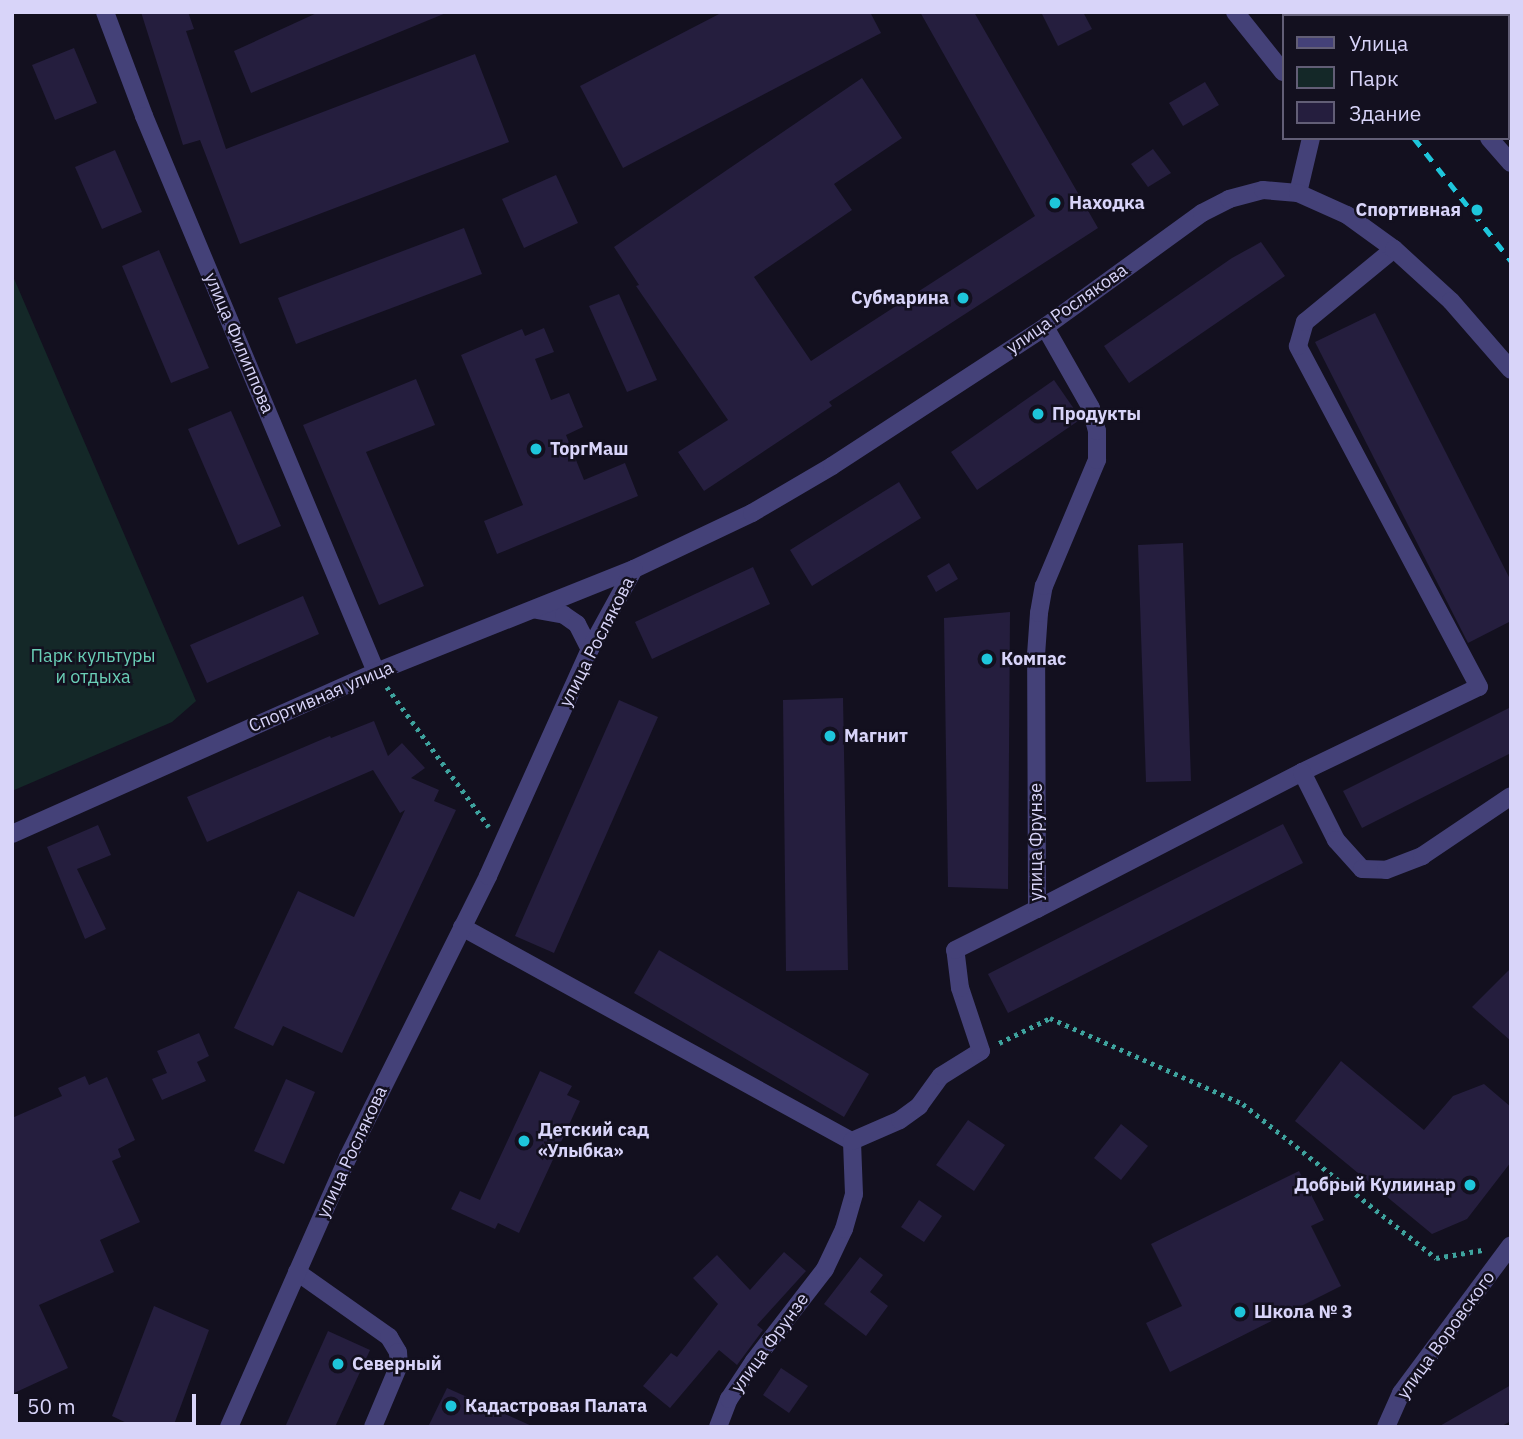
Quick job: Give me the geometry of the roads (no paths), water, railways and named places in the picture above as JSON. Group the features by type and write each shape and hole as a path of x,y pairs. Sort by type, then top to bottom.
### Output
{"street":[{"name":"улица Филиппова","path":"105,12 144,116 376,672"},
{"path":"1235,12 1282,71"},
{"path":"1298,193 1311,140"},
{"path":"1491,140 1511,163"},
{"name":"улица Рослякова","path":"229,1427 348,1157 463,927 590,649 634,569 752,513 832,466 1045,327 1202,213 1229,199 1264,190 1298,193 1348,215 1394,249 1451,301 1511,370"},
{"path":"1037,909 1302,772 1479,687 1298,346 1305,322 1394,249"},
{"name":"улица Фрунзе","path":"718,1427 729,1399 754,1360 825,1269 840,1239 853,1194 852,1141 900,1120 919,1107 941,1076 981,1052 960,988 955,950 1037,909 1036,655 1039,613 1044,586 1097,460 1097,431 1091,408 1045,327"},
{"name":"Спортивная улица","path":"12,834 376,672 537,610 634,569"},
{"path":"537,610 564,615 585,636 590,649"},
{"path":"1302,772 1336,839 1362,869 1386,870 1422,856 1511,796"},
{"path":"463,927 852,1141"},
{"name":"улица Воровского","path":"1387,1427 1401,1393 1511,1245"},
{"path":"297,1272 389,1337 398,1352 399,1365 373,1427"}],"railway":[{"path":"1416,140 1511,261"}],"place":[{"name":"Находка","path":"1055,203"},
{"name":"Спортивная","path":"1477,210"},
{"name":"Субмарина","path":"963,298"},
{"name":"Продукты","path":"1038,414"},
{"name":"ТоргМаш","path":"536,449"},
{"name":"Компас","path":"987,659"},
{"name":"Магнит","path":"830,736"},
{"name":"Детский сад «Улыбка»","path":"524,1141"},
{"name":"Добрый Кулиинар","path":"1470,1185"},
{"name":"Школа № 3","path":"1240,1312"},
{"name":"Северный","path":"338,1364"},
{"name":"Кадастровая Палата","path":"451,1406"}],"park label":[{"name":"Парк культуры и отдыха","path":"93,667"}]}
